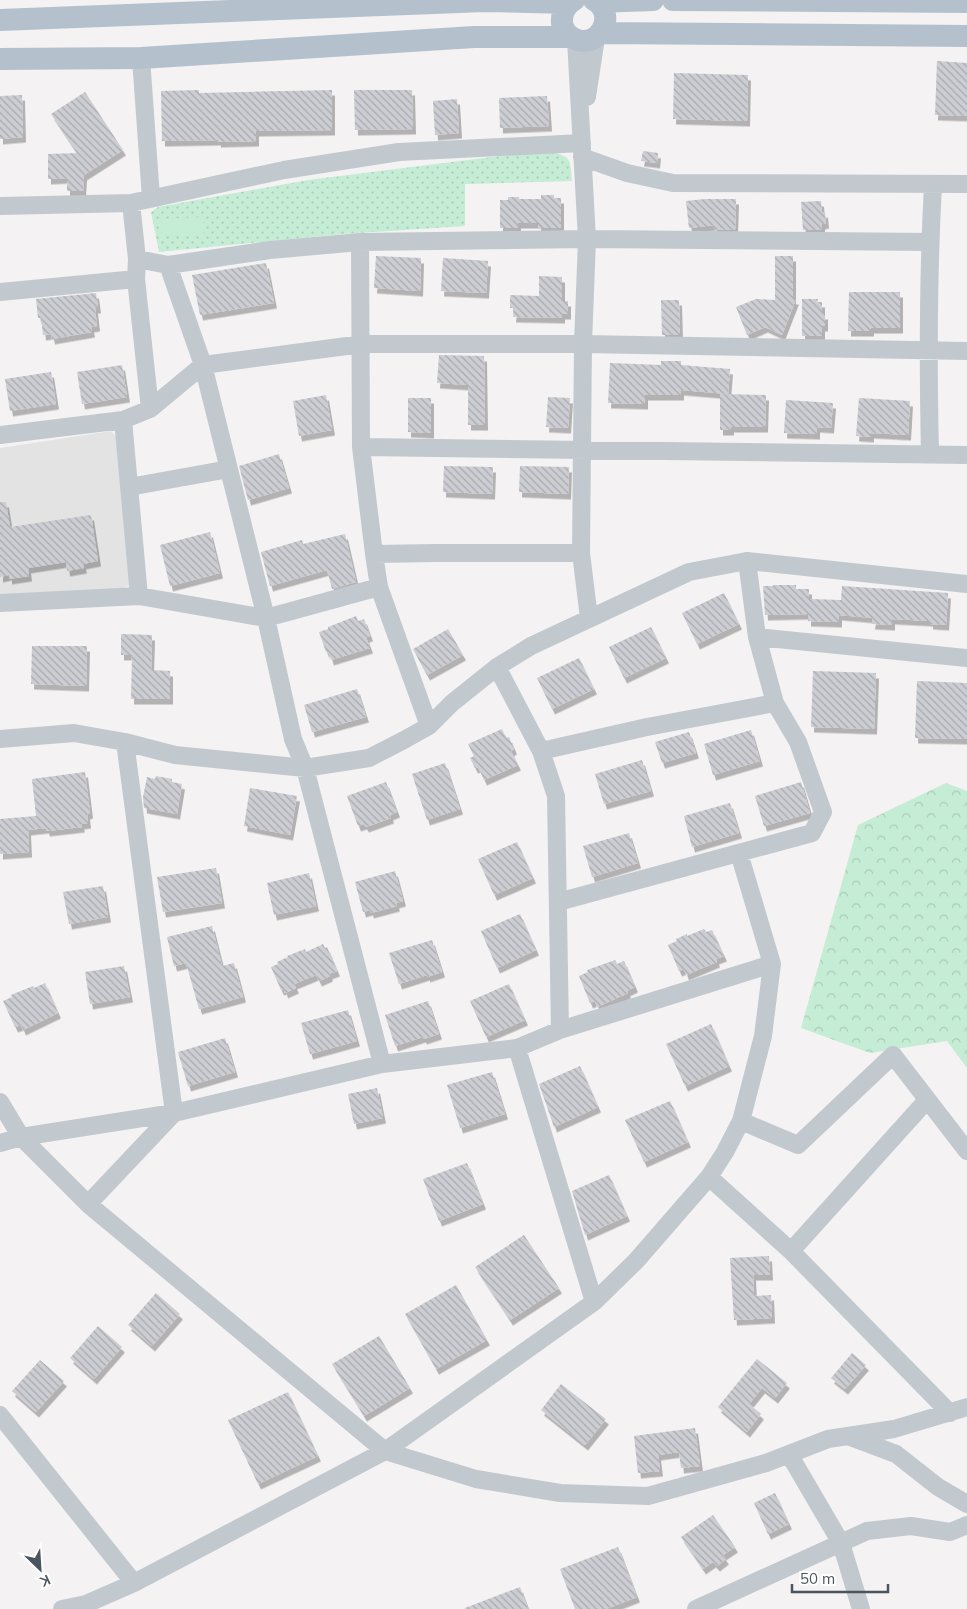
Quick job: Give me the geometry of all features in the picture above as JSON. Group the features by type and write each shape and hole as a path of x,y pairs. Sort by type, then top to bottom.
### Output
{"main road":[{"path":"596,1 653,0"},
{"path":"673,0 967,2"},
{"path":"571,1 564,9 562,24 586,37"},
{"path":"0,20 416,2 571,1"},
{"path":"586,37 606,20 602,6 596,1"},
{"path":"0,59 141,58 474,37 967,36"}],"street":[{"path":"586,37 582,142 587,239 583,344 582,553 589,618"},
{"path":"141,58 151,198"},
{"path":"0,206 131,203 284,170 399,152 582,142 627,173 672,183 967,184"},
{"path":"930,454 928,351 933,185"},
{"path":"131,203 137,259 136,279 150,409"},
{"path":"137,259 168,265 270,250 360,242 587,239 930,242"},
{"path":"360,242 362,447 374,554 379,588 429,726"},
{"path":"168,265 203,365 266,618 293,739 305,768 382,1064"},
{"path":"0,292 136,279"},
{"path":"0,435 123,420 150,409 203,365 362,344 583,344 967,351"},
{"path":"123,420 139,596"},
{"path":"362,447 967,455"},
{"path":"129,487 228,469"},
{"path":"374,554 582,553"},
{"path":"558,902 812,833 823,812 798,742 775,703 758,637 747,561"},
{"path":"0,739 74,733 125,742 175,755 305,768 369,758 429,726 452,703 497,667 531,646 689,572 747,561 967,584"},
{"path":"0,603 139,596 266,618 379,588"},
{"path":"758,637 967,658"},
{"path":"497,667 541,751 556,796 560,1030"},
{"path":"541,751 647,727 775,703"},
{"path":"125,742 174,1113"},
{"path":"62,1609 86,1604 134,1583 385,1451 594,1302 636,1261 709,1177 741,1121 763,1036 772,964 739,853"},
{"path":"0,1144 21,1137 174,1113 382,1064 517,1048 560,1030 772,964"},
{"path":"517,1048 594,1302"},
{"path":"741,1121 798,1145 893,1055 967,1151"},
{"path":"791,1251 927,1100"},
{"path":"0,1102 21,1137 88,1204 385,1451 476,1479 560,1493 648,1496 766,1463 828,1439 894,1429 967,1407"},
{"path":"88,1204 174,1113"},
{"path":"709,1177 791,1251 950,1413"},
{"path":"0,1415 134,1583"},
{"path":"848,1436 896,1454 938,1487 967,1504"},
{"path":"789,1454 841,1543 861,1609"},
{"path":"696,1609 868,1531 911,1526 950,1532 967,1525"}],"shaded area":[{"path":"111,431 117,438 131,585 120,589 0,595 0,448"}],"green space":[{"path":"547,150 568,159 571,167 572,181 465,184 465,226 343,234 159,252 151,212 158,207 308,180"},
{"path":"203,217 203,234 162,236 161,219"},
{"path":"946,783 967,791 967,1068 947,1041 870,1053 801,1028 858,825"}],"building":[{"path":"937,61 967,63 967,116 935,115"},
{"path":"674,73 748,75 747,121 673,119"},
{"path":"199,90 199,93 332,90 332,130 256,131 256,141 162,141 161,91"},
{"path":"354,90 412,90 413,129 355,130"},
{"path":"85,92 123,150 84,175 83,191 67,191 67,178 48,179 48,154 77,153 51,114"},
{"path":"22,95 23,137 0,139 0,96"},
{"path":"547,96 549,126 500,128 499,98"},
{"path":"457,99 459,133 435,135 433,101"},
{"path":"643,151 658,153 657,163 641,161"},
{"path":"541,195 554,195 554,198 561,198 561,228 538,228 538,223 518,223 518,228 500,228 500,200 508,200 508,197 541,199"},
{"path":"736,199 735,230 714,229 714,225 689,228 686,201"},
{"path":"821,201 822,213 825,212 826,223 822,224 822,230 803,230 801,202"},
{"path":"376,256 421,258 420,291 374,288"},
{"path":"775,256 793,256 793,299 796,299 782,335 765,327 747,335 736,307 756,299 775,300"},
{"path":"443,258 488,261 486,293 441,291"},
{"path":"266,263 274,303 200,315 192,275"},
{"path":"539,276 562,277 562,301 568,301 568,314 562,314 562,318 513,317 514,308 510,308 510,295 539,296"},
{"path":"849,292 900,292 900,328 871,328 871,331 848,331"},
{"path":"96,293 98,308 95,308 97,326 91,327 92,332 52,339 51,334 43,335 41,318 38,318 36,299"},
{"path":"802,299 818,299 817,302 822,302 825,326 822,326 822,336 802,336"},
{"path":"661,300 679,300 680,335 662,335"},
{"path":"439,355 484,356 485,425 468,425 468,385 437,383"},
{"path":"661,361 681,361 681,365 730,369 728,394 681,390 681,395 645,395 645,404 608,403 610,363 661,365"},
{"path":"122,365 127,397 82,404 77,372"},
{"path":"51,372 56,404 10,411 5,379"},
{"path":"720,394 766,395 765,427 731,427 731,430 720,430"},
{"path":"326,395 332,430 299,436 293,401"},
{"path":"548,397 570,398 568,428 546,427"},
{"path":"408,398 431,398 431,433 408,432"},
{"path":"859,398 910,401 908,435 871,433 871,437 856,436"},
{"path":"786,400 833,403 831,428 817,427 817,434 784,433"},
{"path":"279,454 289,488 248,500 239,466"},
{"path":"444,466 493,467 492,494 443,492"},
{"path":"520,466 569,467 568,494 519,492"},
{"path":"0,502 6,502 10,527 91,515 98,561 83,564 84,568 67,571 66,562 28,568 29,576 9,579 9,575 0,577"},
{"path":"210,532 220,573 170,586 160,545"},
{"path":"345,534 356,582 332,589 327,570 270,586 261,552 302,540 303,544"},
{"path":"796,585 796,589 809,589 809,599 841,600 842,586 948,593 946,625 930,624 930,621 892,619 892,625 872,624 873,618 839,615 839,622 808,621 808,614 765,615 763,586"},
{"path":"724,593 739,624 697,644 682,613"},
{"path":"356,616 358,621 364,619 370,636 366,637 370,648 331,660 319,632"},
{"path":"651,627 666,658 624,678 609,647"},
{"path":"448,629 463,655 427,675 413,649"},
{"path":"121,634 152,635 151,670 170,671 170,699 131,699 132,655 121,655"},
{"path":"32,646 87,646 86,686 31,684"},
{"path":"579,658 594,689 552,709 537,678"},
{"path":"813,671 876,673 874,729 811,727"},
{"path":"917,681 967,683 967,739 915,738"},
{"path":"357,689 366,717 312,732 304,705"},
{"path":"502,729 506,738 509,737 514,749 511,751 518,765 484,780 478,767 475,768 470,758 474,756 468,744"},
{"path":"751,730 760,761 713,775 704,744"},
{"path":"689,732 696,753 662,763 655,742"},
{"path":"642,760 651,791 604,804 595,774"},
{"path":"445,763 460,809 427,820 412,774"},
{"path":"85,772 90,813 87,814 88,823 81,824 82,827 47,831 46,828 28,830 29,852 0,854 0,819 36,816 32,779"},
{"path":"156,776 172,779 172,782 182,784 177,814 144,808 143,797 147,777 155,779"},
{"path":"386,782 397,812 390,815 391,818 366,827 364,824 358,826 347,796"},
{"path":"801,782 810,813 764,826 755,796"},
{"path":"250,788 297,796 290,835 244,826"},
{"path":"730,803 739,833 692,847 684,816"},
{"path":"629,833 638,863 592,877 583,846"},
{"path":"517,842 533,878 494,895 478,859"},
{"path":"216,868 222,903 163,912 157,877"},
{"path":"395,871 403,901 396,903 397,906 371,913 370,910 363,912 355,882"},
{"path":"309,873 316,906 274,915 267,883"},
{"path":"103,886 108,917 69,924 63,892"},
{"path":"520,914 536,950 497,968 481,931"},
{"path":"212,926 222,966 234,963 243,997 199,1009 186,963 174,966 167,937"},
{"path":"704,929 706,932 712,930 724,956 716,959 717,962 686,975 684,969 679,971 668,945 687,934 687,936"},
{"path":"432,940 442,972 399,984 389,953"},
{"path":"323,944 325,948 327,947 337,971 319,981 316,975 294,984 296,988 285,993 284,989 281,990 271,967 287,956 305,949 306,952"},
{"path":"615,960 617,964 624,961 635,987 627,991 628,993 597,1007 595,1001 590,1003 579,976 588,972 587,970"},
{"path":"124,966 130,997 90,1004 85,972"},
{"path":"45,983 58,1013 23,1030 21,1025 15,1027 3,1001 12,997 11,995"},
{"path":"509,984 525,1020 486,1037 470,1001"},
{"path":"428,1001 439,1034 395,1046 385,1015"},
{"path":"348,1010 357,1041 310,1054 301,1023"},
{"path":"711,1024 729,1066 685,1086 666,1044"},
{"path":"225,1038 235,1072 188,1086 178,1052"},
{"path":"580,1066 598,1107 554,1127 539,1084"},
{"path":"492,1072 505,1114 460,1128 447,1085"},
{"path":"377,1088 383,1118 354,1124 348,1094"},
{"path":"670,1101 688,1142 644,1162 625,1120"},
{"path":"467,1163 483,1204 439,1221 423,1179"},
{"path":"609,1175 627,1216 585,1235 572,1191"},
{"path":"524,1235 559,1288 510,1320 475,1267"},
{"path":"769,1256 770,1275 753,1275 754,1296 771,1295 772,1318 734,1320 730,1258"},
{"path":"456,1285 487,1340 436,1369 405,1314"},
{"path":"156,1293 180,1314 152,1346 128,1325"},
{"path":"98,1326 122,1347 94,1379 70,1358"},
{"path":"379,1336 410,1388 364,1416 332,1364"},
{"path":"852,1353 866,1365 845,1389 831,1378"},
{"path":"757,1359 787,1383 775,1398 762,1388 749,1404 761,1414 747,1432 718,1407"},
{"path":"40,1360 64,1381 36,1412 12,1391"},
{"path":"561,1384 606,1419 585,1445 541,1410"},
{"path":"288,1392 318,1456 258,1484 228,1420"},
{"path":"695,1428 700,1466 681,1468 679,1452 658,1455 660,1471 638,1473 634,1436"},
{"path":"775,1493 789,1524 768,1534 754,1503"},
{"path":"713,1515 735,1547 723,1555 726,1559 717,1566 713,1562 703,1569 681,1537"},
{"path":"618,1547 637,1597 606,1609 575,1609 560,1569"},
{"path":"520,1587 528,1609 465,1609 465,1608"}]}
